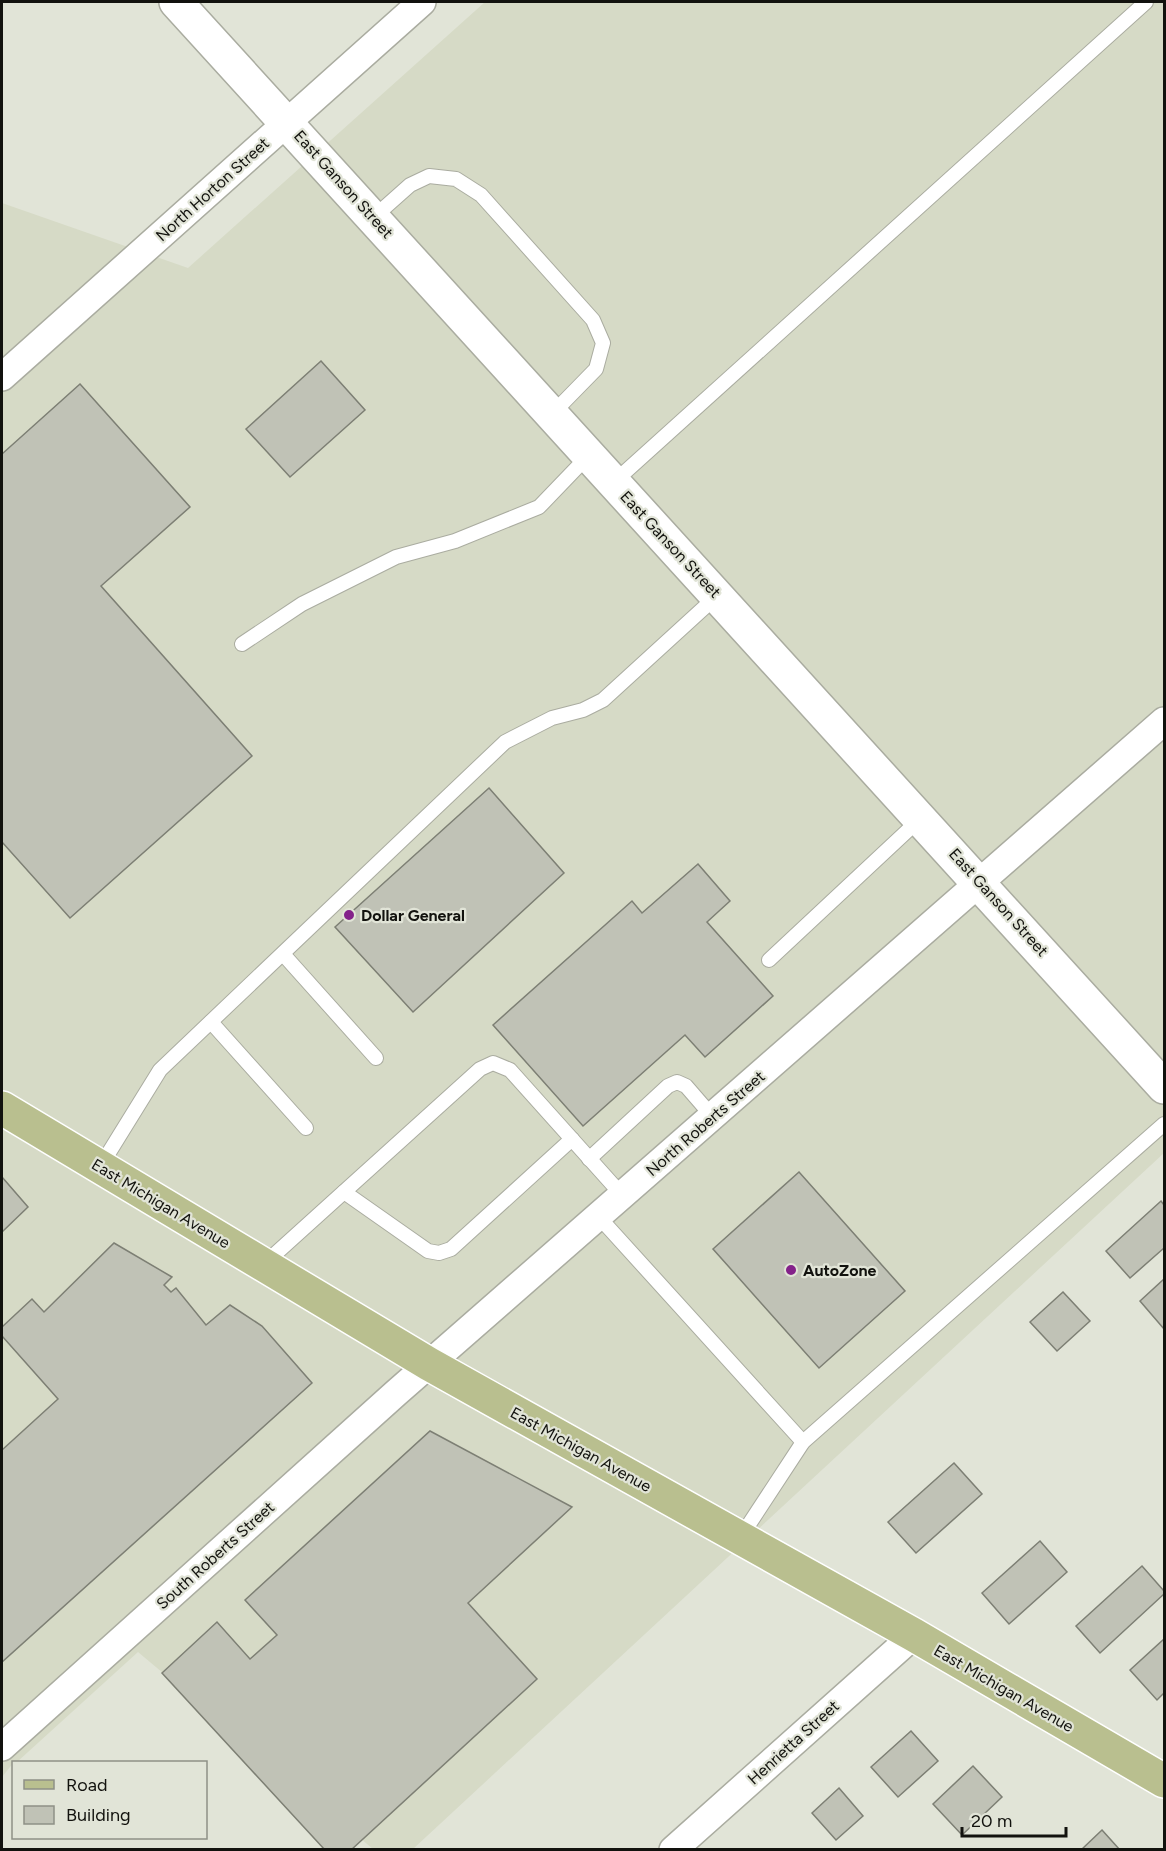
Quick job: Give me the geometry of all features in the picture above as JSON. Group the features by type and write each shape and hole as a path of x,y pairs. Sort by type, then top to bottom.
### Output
{"main road":[{"name":"East Michigan Avenue","path":"2,1108 429,1364 914,1635 1164,1781"}],"street":[{"name":"East Ganson Street","path":"176,2 922,817 1164,1087"},
{"name":"North Horton Street","path":"2,377 422,2"},
{"name":"North Roberts Street","path":"429,1364 1164,721"},
{"name":"South Roberts Street","path":"2,1747 429,1364"},
{"name":"Henrietta Street","path":"673,1850 914,1635"}],"lane":[{"path":"614,482 1146,2"},
{"path":"374,217 410,185 429,176 456,179 481,195 593,320 603,343 596,369 552,414"},
{"path":"242,644 302,604 396,557 455,541 539,507 589,455"},
{"path":"100,1167 160,1070 505,742 552,718 583,710 603,700 718,595"},
{"path":"769,960 922,817"},
{"path":"283,954 376,1058"},
{"path":"211,1022 306,1128"},
{"path":"263,1265 480,1069 493,1063 510,1070 622,1195"},
{"path":"589,1159 668,1086 677,1082 686,1086 712,1116"},
{"path":"740,1538 803,1442 1164,1124"},
{"path":"344,1192 428,1251 439,1253 452,1249 572,1139"},
{"path":"598,1216 803,1442"}],"shaded area":[{"path":"485,2 1164,2 1164,1153 413,1849 373,1849 138,1652 18,1761 12,1761 12,1764 2,1777 2,203 188,268"}],"building":[{"path":"321,361 365,410 290,477 246,429"},
{"path":"80,384 190,507 101,586 252,756 70,918 2,842 2,454"},
{"path":"489,788 564,873 413,1012 335,927"},
{"path":"698,864 730,901 707,922 773,996 705,1057 685,1035 583,1126 493,1025 632,901 642,913"},
{"path":"799,1172 905,1291 819,1368 713,1249"},
{"path":"2,1177 28,1207 2,1232"},
{"path":"1161,1201 1164,1205 1164,1248 1130,1278 1106,1251"},
{"path":"114,1243 172,1277 164,1285 171,1292 176,1288 206,1325 230,1305 262,1326 312,1383 2,1662 2,1450 58,1399 2,1336 2,1327 32,1299 44,1312"},
{"path":"1164,1279 1164,1329 1140,1301"},
{"path":"1063,1292 1090,1321 1057,1351 1030,1322"},
{"path":"430,1431 572,1507 468,1603 537,1679 351,1850 325,1850 162,1673 217,1622 250,1659 277,1635 245,1600"},
{"path":"954,1463 982,1494 916,1553 888,1522"},
{"path":"1040,1541 1067,1572 1009,1624 982,1593"},
{"path":"1142,1566 1164,1591 1164,1594 1100,1653 1076,1626"},
{"path":"1164,1639 1164,1693 1157,1700 1130,1670"},
{"path":"911,1731 938,1761 898,1797 871,1767"},
{"path":"973,1766 1002,1797 962,1835 933,1804"},
{"path":"839,1788 863,1816 836,1840 812,1813"},
{"path":"1102,1830 1120,1850 1081,1850"}],"place":[{"name":"Dollar General","path":"349,915"},
{"name":"AutoZone","path":"791,1270"}]}
